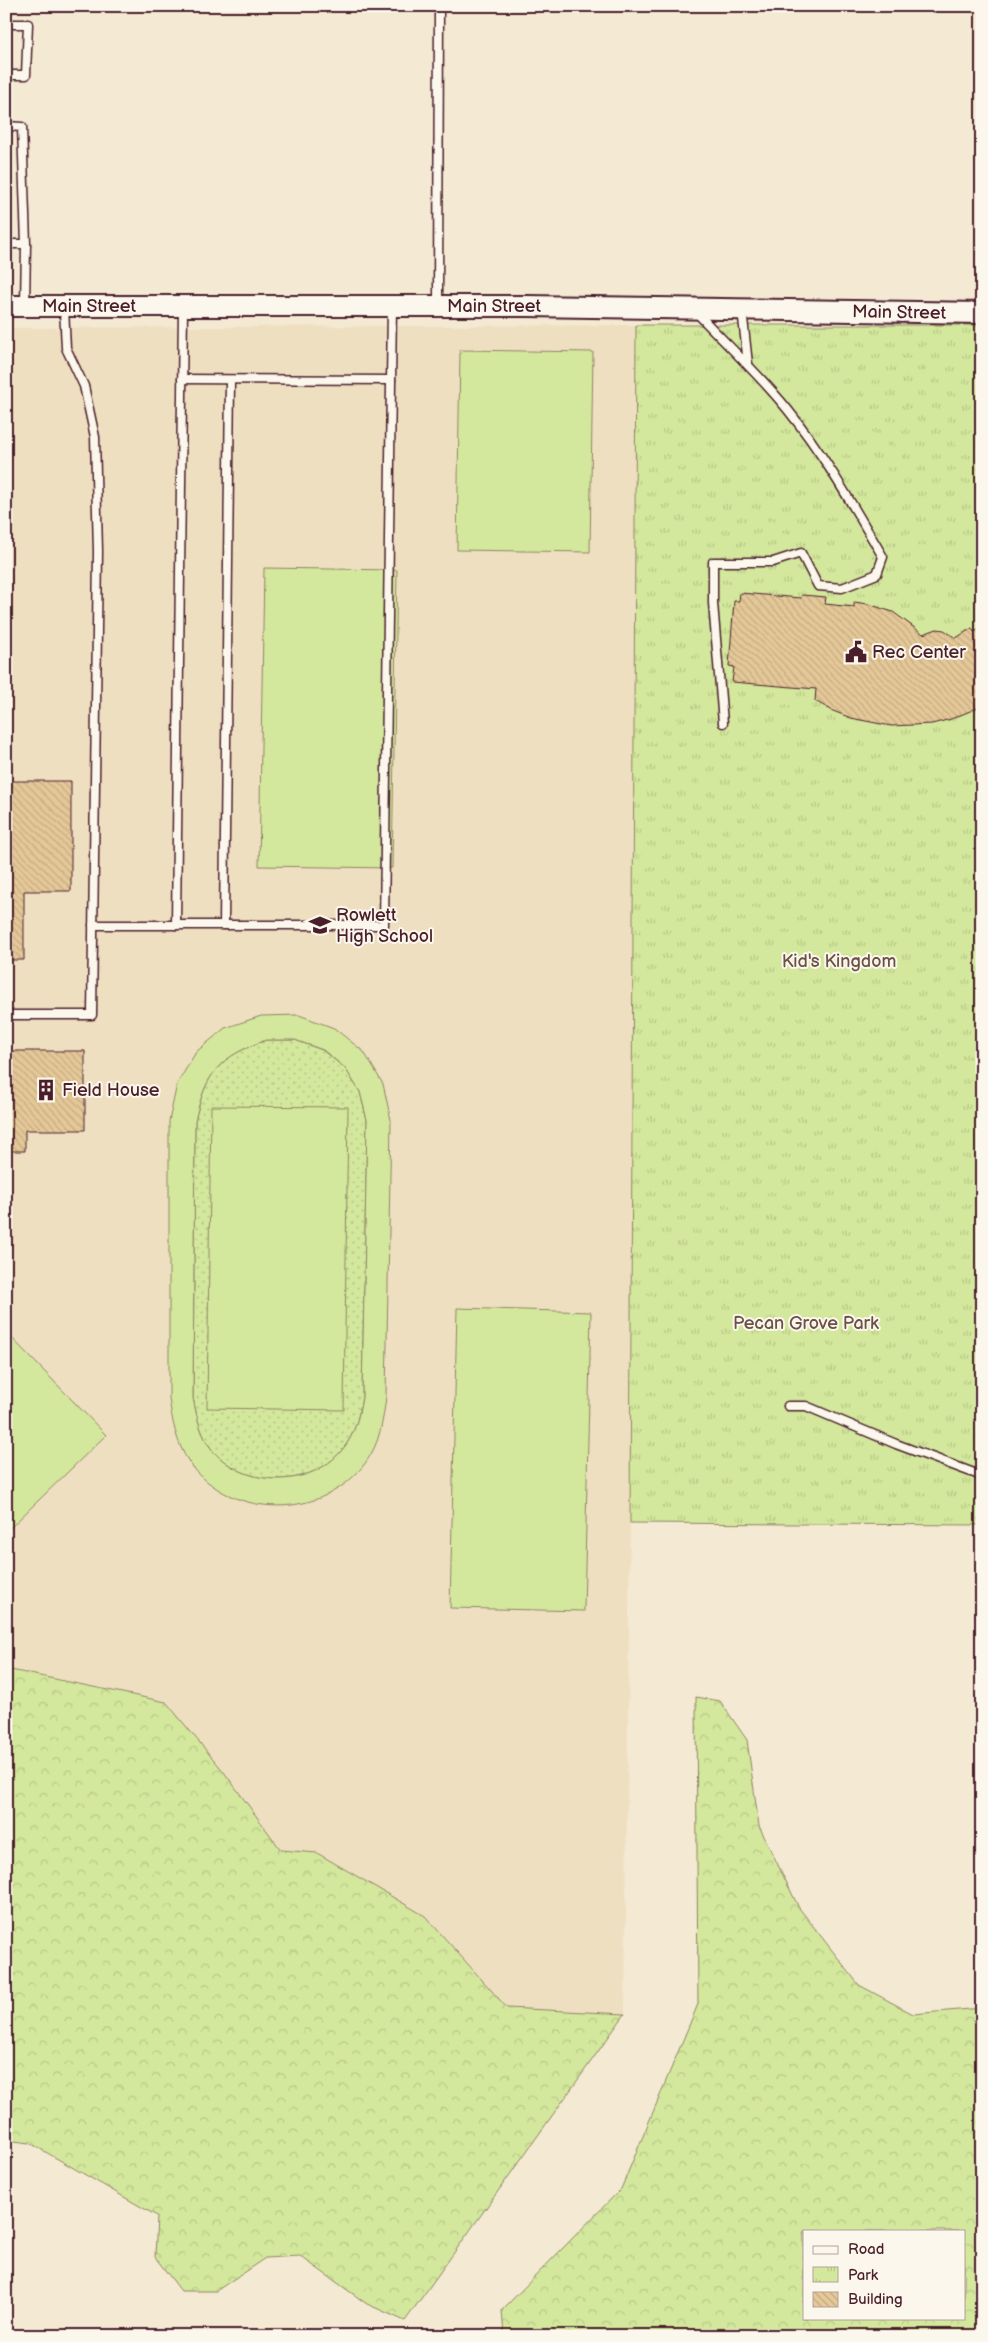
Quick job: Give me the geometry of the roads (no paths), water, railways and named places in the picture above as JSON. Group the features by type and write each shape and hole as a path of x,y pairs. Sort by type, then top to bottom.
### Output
{"street":[{"name":"Main Street","path":"16,306 438,306 982,313"}],"lane":[{"path":"438,306 439,6"},
{"path":"6,24 28,24 26,75 6,75"},
{"path":"6,126 22,127 26,244 16,306"},
{"path":"6,244 26,244"},
{"path":"6,1015 92,1015 98,551 95,438 84,386 66,348 64,306"},
{"path":"176,925 183,306"},
{"path":"93,925 384,925 392,306"},
{"path":"694,309 730,349 748,364 787,408 831,468 882,557 877,574 842,588 818,586 801,553 773,562 713,562 713,603 723,723"},
{"path":"742,310 748,364"},
{"path":"182,379 392,380"},
{"path":"224,925 230,380"},
{"path":"788,1406 806,1406 896,1444 982,1476"}],"place":[{"name":"Rec Center","path":"856,652"},
{"name":"Rowlett High School","path":"320,925"},
{"name":"Field House","path":"46,1090"}],"park label":[{"name":"Kid's Kingdom","path":"839,961"},
{"name":"Pecan Grove Park","path":"806,1323"}]}
